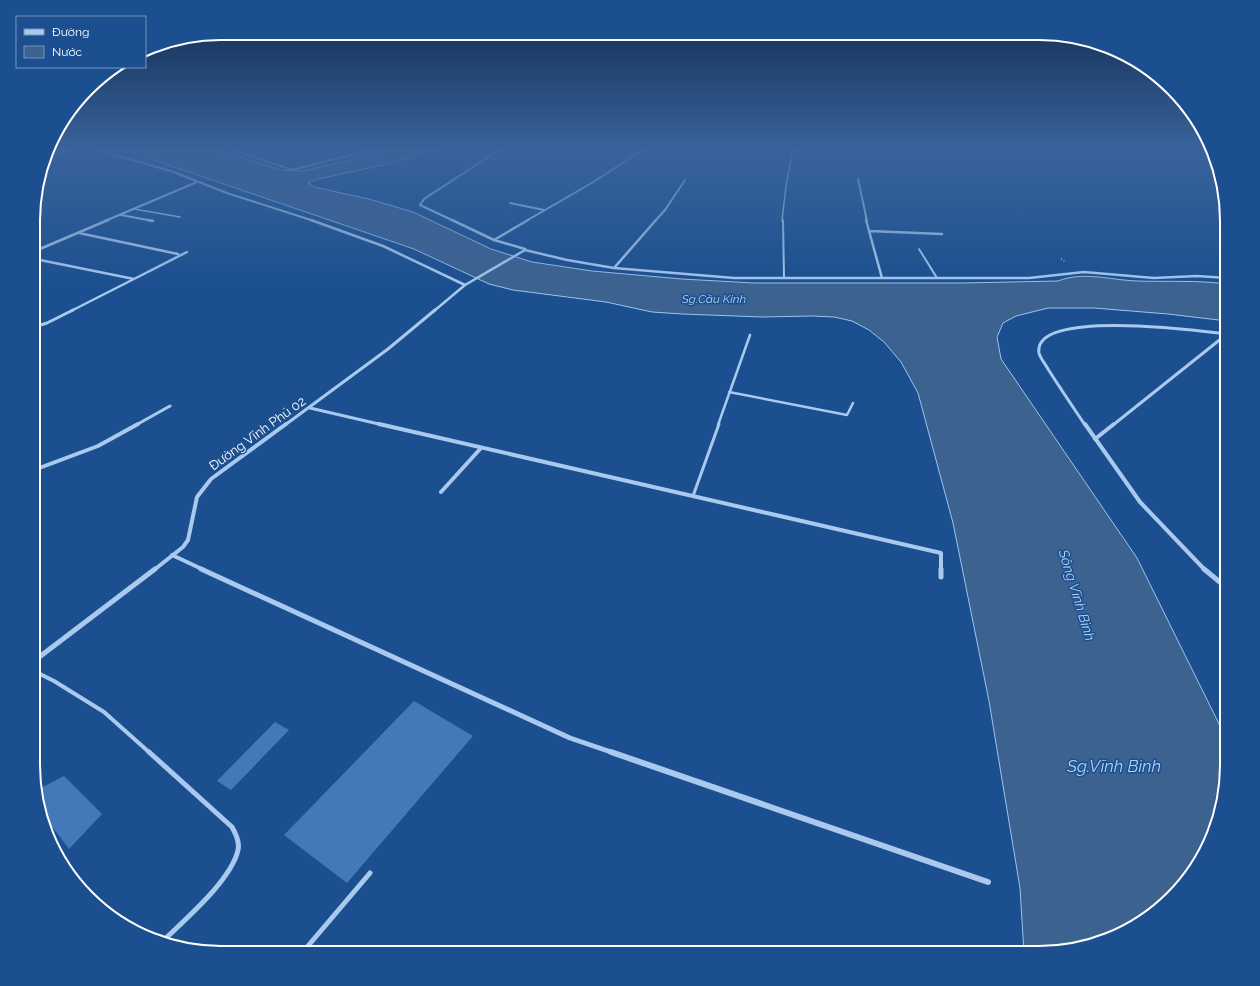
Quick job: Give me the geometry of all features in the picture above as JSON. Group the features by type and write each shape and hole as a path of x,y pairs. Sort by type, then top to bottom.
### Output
{"street":[{"path":"40,249 164,196"},
{"path":"239,196 342,230 383,246 465,285"},
{"path":"429,196 424,199 420,205 494,240 525,250 567,260 614,268 734,278 784,276 1029,278 1084,272 1154,278 1198,276 1220,278"},
{"path":"494,240 569,196"},
{"path":"614,268 665,210 674,196"},
{"path":"861,196 882,278"},
{"path":"510,203 545,210"},
{"path":"120,215 153,221"},
{"path":"869,231 942,234"},
{"path":"78,233 178,254"},
{"name":"Đường Vĩnh Phú 02","path":"40,656 183,547 188,540 197,496 202,488 226,467 310,408 388,349 465,285 525,250"},
{"path":"40,325 187,252"},
{"path":"40,260 134,279"},
{"path":"1220,333 1132,325 1104,325 1070,329 1048,336 1040,345 1039,354 1063,393 1140,502 1210,575 1220,583"},
{"path":"1095,439 1220,340"},
{"path":"40,468 98,446 170,406"},
{"path":"310,408 941,554 941,577"},
{"path":"441,492 444,486 481,448"},
{"path":"172,555 570,738 988,882"}],"lane":[{"path":"784,276 782,226 785,196"},
{"path":"134,209 180,217"},
{"path":"919,249 937,278"},
{"path":"693,496 750,335"},
{"path":"729,392 847,415 853,403"},
{"path":"40,674 104,712 232,827 238,837 238,850 229,872 167,937"},
{"path":"308,946 370,873"}],"water":[{"name":"Sg.Vĩnh Bình","path":"259,196 355,196 369,199 413,212 491,249 532,262 592,271 682,279 754,283 963,283 1058,281 1067,278 1087,276 1137,281 1220,283 1220,320 1094,308 1048,308 1016,316 1003,323 997,337 1001,359 1137,558 1220,726 1220,777 1217,800 1206,834 1196,855 1183,875 1167,893 1149,909 1129,922 1108,932 1074,943 1051,946 1024,946 1020,888 989,701 953,523 918,393 901,362 884,342 869,330 852,321 834,317 762,317 652,312 606,302 513,290 489,284 414,249"}],"building":[{"path":"414,701 473,736 347,883 284,835"},
{"path":"275,722 289,730 231,790 217,781"},
{"path":"64,776 102,814 69,849 51,825 43,800 42,787"}],"water label":[{"name":"Sg.Cầu Kinh","path":"714,299"},
{"name":"Sông Vĩnh Bình","path":"1077,595"}]}
